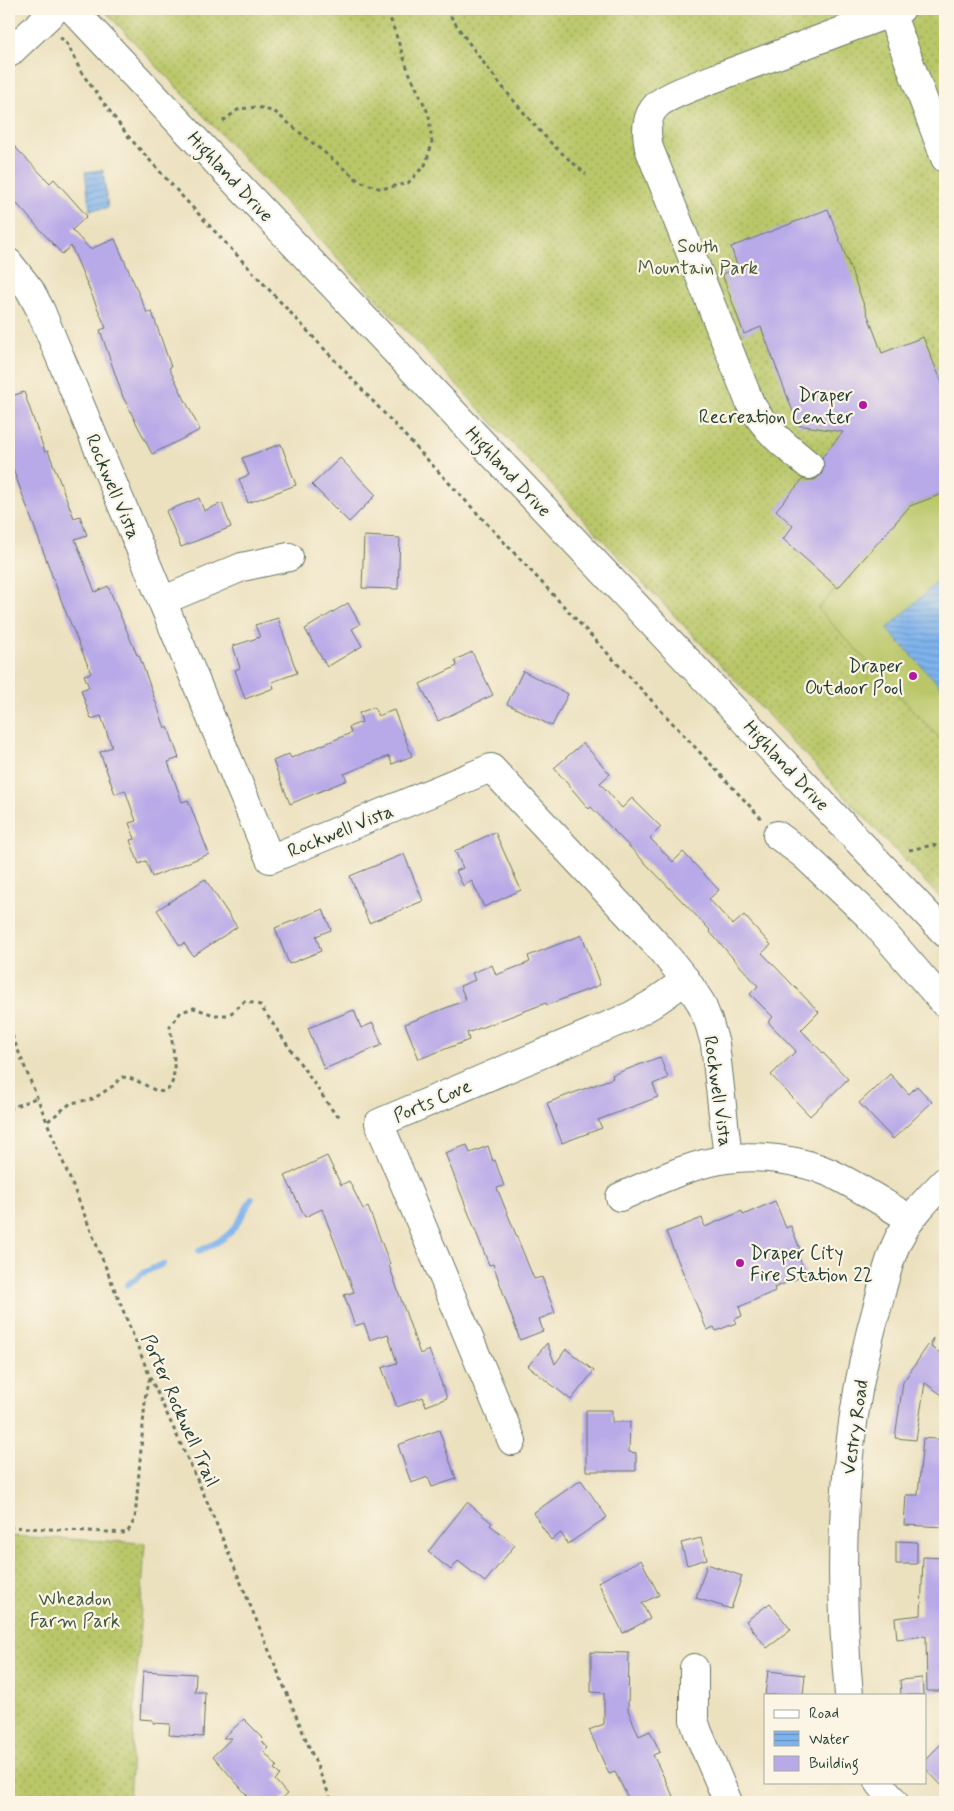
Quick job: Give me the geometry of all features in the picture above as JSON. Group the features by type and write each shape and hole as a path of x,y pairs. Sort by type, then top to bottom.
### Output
{"street":[{"name":"Highland Drive","path":"72,9 945,933"},
{"path":"809,465 773,435 761,422 750,404 649,148 646,134 651,112 662,100 896,11 945,158"},
{"path":"9,53 50,14"},
{"name":"Rockwell Vista","path":"9,263 30,290 40,309 270,859 492,768 658,946 686,980 701,1003 715,1044 728,1158"},
{"path":"162,600 242,567 289,557"},
{"path":"777,834 804,855 868,915 945,1004"},
{"name":"Ports Cove","path":"512,1441 379,1123 630,1016 652,1004 686,980"},
{"path":"620,1197 671,1175 728,1158 778,1159 802,1163 826,1171 910,1219"},
{"name":"Vestry Road","path":"849,1694 843,1632 842,1558 846,1482 855,1407 870,1332 890,1261 898,1240 910,1219 945,1181"},
{"path":"694,1668 694,1720 728,1802"},
{"path":"880,1784 894,1802"}],"path":[{"path":"223,121 239,109 258,107 275,112 359,181 381,189 408,184 426,165 432,144 429,114 408,70 387,9"},
{"path":"446,9 463,36 499,83 550,141 586,174"},
{"path":"50,14 81,72 128,136 777,834"},
{"path":"909,850 933,845 945,848"},
{"path":"48,1121 71,1103 93,1099 113,1086 122,1077 130,1078 156,1090 166,1090 174,1081 175,1075 170,1026 182,1012 194,1008 214,1015 229,1015 245,1001 260,1005 335,1114 343,1117"},
{"name":"Porter Rockwell Trail","path":"9,1028 150,1377 206,1499 332,1802"},
{"path":"9,1109 38,1097"},
{"path":"9,1526 127,1533 135,1519 146,1390 150,1377"}],"green space":[{"name":"South Mountain Park","path":"103,9 945,9 945,903"},
{"name":"Draper Outdoor Pool","path":"945,493 945,744 818,609 910,506"},
{"name":"Wheadon Farm Park","path":"9,1536 145,1543 129,1802 9,1802"}],"water":[{"path":"103,170 108,208 90,210 85,172"},
{"path":"938,581 945,589 945,691 887,629"}],"building":[{"path":"9,141 50,183 54,179 87,216 72,230 90,249 115,239 147,313 152,312 171,367 169,368 200,430 152,454 123,397 100,330 106,328 71,246 62,254 9,195"},
{"name":"Draper Recreation Center","path":"828,209 882,353 923,337 945,390 945,493 910,506 838,588 783,539 793,526 776,510 803,479 814,480 821,475 824,467 822,457 843,432 798,425 761,327 744,334 722,274 738,268 731,247"},
{"path":"24,392 45,452 48,451 74,518 80,516 87,535 75,539 95,592 108,586 137,655 139,655 165,728 168,727 179,758 168,762 182,802 188,800 209,854 152,877 146,861 139,864 130,840 135,839 129,823 136,821 125,790 115,794 100,752 112,747 101,716 91,719 81,690 89,687 84,675 91,673 63,605 9,458 9,397"},
{"path":"281,444 296,485 248,503 239,479 249,475 242,458"},
{"path":"340,458 376,495 349,522 312,485"},
{"path":"199,498 204,511 222,503 231,527 181,547 166,511"},
{"path":"364,536 400,538 398,589 362,588"},
{"path":"348,603 360,624 352,629 362,646 327,667 305,629"},
{"path":"278,618 297,673 272,682 274,688 245,699 235,670 240,668 233,646 260,637 255,625"},
{"path":"472,652 493,695 438,721 420,684 457,666 455,660"},
{"path":"523,671 568,694 552,726 507,704"},
{"path":"374,707 378,716 394,710 412,756 392,764 389,756 344,774 347,780 290,804 273,761 289,754 291,758 351,733 349,727 362,722 359,713"},
{"path":"583,743 610,774 600,783 622,808 632,798 661,827 650,838 673,862 683,852 719,890 709,899 733,925 744,915 771,945 762,953 819,1012 801,1030 848,1079 810,1116 771,1075 796,1051 768,1022 773,1017 750,994 758,986 710,930 591,807 589,809 554,768"},
{"path":"495,832 521,890 484,907 472,881 463,886 456,871 463,868 455,851"},
{"path":"404,854 423,901 369,923 350,876"},
{"path":"205,879 237,927 193,956 184,943 180,946 157,910"},
{"path":"323,909 331,930 316,936 321,951 289,964 275,928"},
{"path":"582,935 600,985 467,1033 469,1040 419,1059 405,1024 466,1000 460,986 475,980 472,973 492,965 496,975 530,962 528,956"},
{"path":"354,1010 361,1028 373,1023 382,1045 324,1069 308,1028"},
{"path":"660,1057 668,1078 653,1084 658,1097 598,1120 602,1128 562,1143 547,1103 613,1078 612,1075"},
{"path":"890,1074 909,1094 917,1086 932,1102 893,1139 859,1103"},
{"path":"467,1145 470,1153 488,1146 504,1186 497,1188 534,1279 542,1277 555,1313 539,1319 543,1331 520,1340 493,1264 489,1265 445,1153"},
{"path":"327,1156 341,1185 349,1181 363,1209 368,1207 390,1264 420,1354 429,1350 447,1398 426,1406 423,1397 397,1407 382,1368 397,1363 388,1334 370,1340 364,1323 355,1326 344,1295 354,1292 322,1209 305,1217 285,1176"},
{"name":"Draper City Fire Station 22","path":"775,1201 786,1228 791,1226 800,1249 796,1250 806,1275 774,1288 775,1291 739,1307 742,1316 735,1319 736,1323 716,1331 714,1327 707,1330 666,1232 702,1218 705,1227 742,1211 743,1215"},
{"path":"933,1338 931,1347 945,1356 945,1397 925,1383 916,1440 895,1438 903,1382"},
{"path":"547,1343 555,1364 566,1349 594,1371 571,1400 528,1366"},
{"path":"586,1410 612,1410 612,1422 630,1422 629,1452 636,1453 636,1471 586,1471"},
{"path":"439,1430 456,1479 432,1487 428,1477 411,1483 398,1445"},
{"path":"923,1438 945,1440 945,1527 904,1525 906,1495 918,1495"},
{"path":"581,1480 607,1517 568,1544 561,1533 551,1540 533,1513"},
{"path":"467,1502 492,1523 490,1525 515,1545 485,1582 458,1561 451,1570 428,1552"},
{"path":"701,1538 707,1559 687,1565 681,1543"},
{"path":"896,1541 917,1542 917,1564 896,1564"},
{"path":"923,1557 945,1558 945,1691 927,1691 926,1636 897,1639 895,1618 921,1615"},
{"path":"641,1560 659,1595 642,1603 650,1619 623,1633 598,1582"},
{"path":"707,1564 742,1576 731,1609 696,1598"},
{"path":"770,1603 791,1630 767,1648 746,1621"},
{"path":"591,1652 629,1653 628,1710 639,1736 650,1731 660,1752 653,1755 676,1802 630,1802 615,1772 609,1774 589,1730 604,1724 604,1693 591,1692"},
{"path":"143,1671 196,1674 195,1692 205,1692 203,1737 169,1735 170,1724 153,1723 153,1720 140,1719"},
{"path":"768,1671 805,1675 803,1694 765,1694"},
{"path":"922,1678 923,1694 901,1694 900,1680"},
{"path":"244,1719 263,1738 261,1740 268,1748 264,1752 277,1766 274,1769 280,1775 275,1780 287,1794 278,1802 253,1802 213,1756 232,1738 223,1738"},
{"path":"945,1740 945,1789 926,1769 926,1759"}],"waterway":[{"path":"199,1251 220,1241 232,1231 252,1198"},
{"path":"127,1285 143,1273 163,1264"}],"place":[{"name":"Draper Recreation Center","path":"863,405"},
{"name":"Draper Outdoor Pool","path":"913,676"},
{"name":"Draper City Fire Station 22","path":"740,1263"}]}
